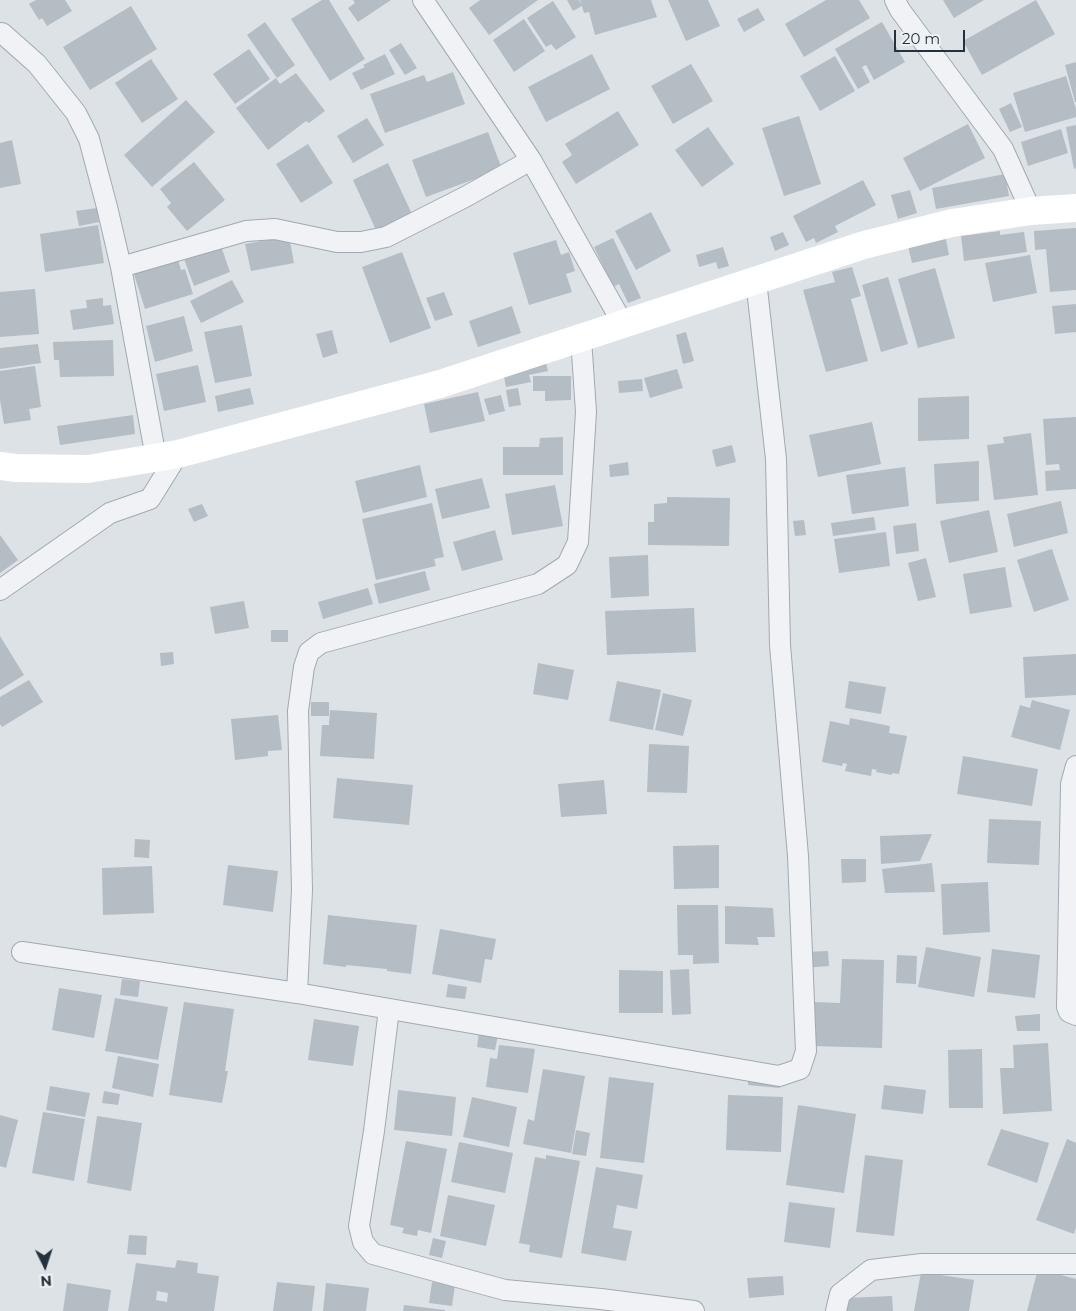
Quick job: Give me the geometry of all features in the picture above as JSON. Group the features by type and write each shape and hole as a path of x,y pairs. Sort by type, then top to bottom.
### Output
{"street":[{"path":"423,0 531,160 623,324"},
{"path":"894,0 1003,149 1031,211"},
{"path":"0,590 110,513 150,499 167,456 89,139 76,113 37,64 2,33"},
{"path":"121,267 246,231 275,229 337,242 361,242 386,237 465,197 531,160"},
{"path":"0,466 88,470 167,456 440,384 864,245 952,223 1031,211 1076,208"},
{"path":"22,952 297,993 779,1076 800,1069 806,1051 798,856 780,645 776,459 756,280"},
{"path":"297,993 302,890 298,710 304,667 309,652 321,643 538,584 567,565 578,542 586,412 581,338"},
{"path":"1076,766 1071,784 1066,1007 1069,1012 1076,1014"},
{"path":"389,1009 360,1226 363,1242 373,1254 505,1290 602,1299 694,1311"},
{"path":"836,1311 840,1294 871,1270 922,1264 1076,1264"}],"building":[{"path":"36,0 65,0 72,11 47,26 42,18 39,20 29,4"},
{"path":"322,0 329,0 365,59 330,81 291,19"},
{"path":"353,0 391,0 358,22 348,8 355,3"},
{"path":"480,0 538,0 489,35 469,8"},
{"path":"567,0 579,0 582,5 580,0 651,0 657,17 595,35 589,12 584,13 582,6 573,11"},
{"path":"668,0 708,0 720,26 686,41"},
{"path":"826,0 859,0 870,18 804,57 785,24"},
{"path":"943,0 984,0 954,18"},
{"path":"1036,0 1055,34 982,75 963,41"},
{"path":"553,1 576,37 556,50 551,44 546,47 527,18"},
{"path":"131,6 157,49 90,90 63,47"},
{"path":"758,8 765,20 744,32 737,19"},
{"path":"524,19 545,51 514,72 493,40"},
{"path":"265,22 295,65 277,78 247,35"},
{"path":"882,22 905,62 874,80 866,65 862,67 870,82 858,89 835,49"},
{"path":"401,43 417,68 405,75 389,50"},
{"path":"249,49 270,79 235,104 213,74"},
{"path":"385,54 395,74 361,90 352,73"},
{"path":"592,54 610,89 546,122 528,87"},
{"path":"835,56 855,91 820,111 800,76"},
{"path":"151,59 178,99 142,123 115,83"},
{"path":"1076,62 1076,102 1075,102 1065,65"},
{"path":"691,64 713,101 673,124 651,86"},
{"path":"453,72 465,104 385,133 370,94 424,75 427,82"},
{"path":"296,73 325,111 309,123 306,121 268,150 236,108 276,78 280,84"},
{"path":"1066,76 1076,109 1076,117 1025,132 1013,93"},
{"path":"186,100 215,132 152,187 124,155"},
{"path":"1011,103 1022,127 1010,132 999,109"},
{"path":"618,111 639,145 576,184 562,162 572,155 565,144"},
{"path":"799,116 821,184 784,196 762,128"},
{"path":"367,118 384,145 353,163 337,136"},
{"path":"968,124 985,158 920,191 903,158"},
{"path":"1076,125 1076,168 1074,169 1066,127"},
{"path":"708,127 734,164 702,187 675,150"},
{"path":"1061,129 1068,153 1028,166 1021,142"},
{"path":"488,132 502,169 426,197 412,160"},
{"path":"12,140 21,184 0,188 0,143"},
{"path":"308,144 333,183 301,203 276,164"},
{"path":"194,162 225,200 187,231 167,207 171,203 160,189"},
{"path":"388,163 412,214 376,230 353,180"},
{"path":"1005,174 1009,196 936,209 932,188"},
{"path":"863,180 876,205 835,226 838,232 816,243 814,238 806,242 793,216"},
{"path":"910,190 917,213 898,219 891,195"},
{"path":"97,208 99,222 79,226 76,211"},
{"path":"651,212 671,251 636,270 615,231"},
{"path":"98,225 104,263 45,272 40,234"},
{"path":"1076,228 1076,290 1050,292 1046,249 1035,250 1034,231"},
{"path":"1000,231 1000,235 1024,232 1027,252 964,261 961,236"},
{"path":"783,232 789,245 775,251 770,237"},
{"path":"945,234 949,255 912,263 907,242"},
{"path":"289,236 294,263 251,271 245,244"},
{"path":"613,238 641,298 628,303 619,284 613,287 594,247"},
{"path":"556,240 561,255 569,252 575,271 566,274 572,292 529,305 513,253"},
{"path":"221,246 230,272 194,286 184,259"},
{"path":"723,247 729,266 718,269 716,262 699,267 696,255"},
{"path":"402,252 431,328 390,343 362,267"},
{"path":"1030,255 1037,293 993,302 985,263"},
{"path":"178,260 181,270 185,269 193,294 145,309 134,274"},
{"path":"852,267 861,296 851,299 868,361 826,372 803,290 835,282 832,272"},
{"path":"935,268 955,338 918,348 898,279"},
{"path":"888,277 908,344 881,352 862,285"},
{"path":"232,280 244,302 201,323 190,301"},
{"path":"35,289 39,334 0,337 0,292"},
{"path":"444,292 453,315 435,321 426,298"},
{"path":"103,298 103,306 111,305 114,324 73,330 70,310 87,308 86,300"},
{"path":"1076,304 1076,332 1055,334 1052,306"},
{"path":"512,306 521,333 478,347 469,321"},
{"path":"184,316 193,351 155,362 146,326"},
{"path":"242,325 252,376 215,383 204,332"},
{"path":"332,330 338,353 323,358 316,334"},
{"path":"686,332 694,361 683,364 676,335"},
{"path":"113,340 114,376 60,377 59,360 54,360 53,342"},
{"path":"38,344 41,363 0,369 0,348"},
{"path":"545,359 548,371 529,375 531,382 506,387 502,367"},
{"path":"198,365 206,402 164,411 156,374"},
{"path":"35,366 41,407 29,409 31,420 4,424 0,400 0,371"},
{"path":"677,369 683,388 650,398 644,378"},
{"path":"533,376 571,376 571,400 545,401 545,391 533,391"},
{"path":"642,379 643,391 619,393 618,381"},
{"path":"250,388 254,404 218,412 215,396"},
{"path":"518,388 521,405 509,407 506,390"},
{"path":"478,392 485,421 430,433 424,404"},
{"path":"501,395 505,411 489,415 484,399"},
{"path":"969,396 969,439 918,441 918,398"},
{"path":"133,415 135,434 60,445 57,426"},
{"path":"1076,417 1076,489 1046,491 1045,471 1060,470 1059,464 1046,465 1043,419"},
{"path":"872,422 881,464 818,477 809,435"},
{"path":"1031,433 1038,495 994,500 987,445 1004,443 1003,437"},
{"path":"563,437 563,475 503,475 503,447 539,447 540,438"},
{"path":"732,445 736,462 716,467 712,450"},
{"path":"979,461 979,501 936,504 934,464"},
{"path":"628,462 629,475 610,477 609,465"},
{"path":"420,465 427,497 363,513 355,481"},
{"path":"905,467 909,506 852,514 846,475"},
{"path":"482,478 490,508 442,519 435,489"},
{"path":"555,485 563,526 512,535 505,494"},
{"path":"667,497 730,498 729,546 648,545 648,522 654,522 654,504 667,503"},
{"path":"1061,501 1068,533 1014,547 1007,514"},
{"path":"432,503 444,557 434,559 436,566 376,580 362,519"},
{"path":"202,504 208,516 194,522 188,509"},
{"path":"989,510 998,552 949,563 940,521"},
{"path":"874,517 876,530 833,536 831,523"},
{"path":"804,520 806,535 795,536 793,521"},
{"path":"916,523 919,551 896,554 893,526"},
{"path":"495,530 503,560 462,571 453,542"},
{"path":"886,532 890,566 839,573 834,539"},
{"path":"0,535 18,560 0,573"},
{"path":"1052,549 1069,600 1034,612 1017,560"},
{"path":"648,555 649,596 611,598 609,557"},
{"path":"926,558 936,597 918,601 908,563"},
{"path":"1005,567 1012,607 970,614 963,574"},
{"path":"425,571 430,590 379,604 374,584"},
{"path":"368,588 373,604 323,619 318,602"},
{"path":"244,601 249,628 215,634 210,607"},
{"path":"694,608 696,652 607,655 605,611"},
{"path":"271,630 288,630 288,642 271,642"},
{"path":"0,636 24,675 0,690"},
{"path":"173,652 174,664 161,666 160,653"},
{"path":"1076,654 1076,695 1025,698 1023,657"},
{"path":"538,663 574,670 568,700 533,694"},
{"path":"29,680 43,702 2,727 0,724 0,697"},
{"path":"617,681 661,690 653,730 609,721"},
{"path":"849,681 886,687 881,714 845,708"},
{"path":"663,693 692,700 683,736 655,730"},
{"path":"1032,700 1070,710 1060,750 1011,737 1020,705 1030,708"},
{"path":"311,702 329,702 329,716 311,716"},
{"path":"330,710 377,713 374,759 320,756 322,725 329,725"},
{"path":"278,715 282,750 268,751 268,756 235,760 231,719"},
{"path":"850,718 890,726 889,733 907,736 899,774 892,773 892,775 876,772 877,770 872,769 871,776 845,771 847,764 843,763 842,766 822,762 830,721 849,725"},
{"path":"649,744 689,746 687,793 647,792"},
{"path":"963,756 1038,769 1032,806 957,794"},
{"path":"337,778 413,785 409,825 333,818"},
{"path":"604,780 607,814 561,817 558,784"},
{"path":"989,819 1041,821 1039,865 987,863"},
{"path":"932,834 920,861 881,864 880,836"},
{"path":"135,839 150,840 149,858 134,857"},
{"path":"719,845 719,888 674,889 673,846"},
{"path":"841,859 866,859 866,882 842,883"},
{"path":"932,863 935,892 885,893 882,869"},
{"path":"228,865 278,871 273,912 223,905"},
{"path":"152,866 154,913 103,915 102,868"},
{"path":"988,882 990,932 943,935 941,884"},
{"path":"677,905 718,905 719,963 693,964 693,955 678,955"},
{"path":"725,906 773,908 775,937 757,937 759,945 725,944"},
{"path":"328,915 417,925 411,974 387,971 387,969 323,964"},
{"path":"440,929 496,939 492,960 485,959 481,983 432,974"},
{"path":"926,947 981,957 974,997 918,987"},
{"path":"992,949 1040,955 1035,998 987,992"},
{"path":"828,951 829,966 804,968 803,952"},
{"path":"897,955 917,956 916,984 896,983"},
{"path":"842,959 884,960 882,1048 814,1046 814,1002 840,1003"},
{"path":"689,969 691,1014 672,1015 670,970"},
{"path":"619,970 663,971 663,1013 619,1013"},
{"path":"122,979 140,981 138,997 120,995"},
{"path":"448,984 467,987 465,999 446,997"},
{"path":"59,988 102,995 94,1038 52,1030"},
{"path":"115,998 168,1007 158,1060 105,1051"},
{"path":"184,1002 234,1009 225,1071 228,1071 222,1103 169,1095"},
{"path":"1040,1014 1040,1031 1017,1031 1015,1016"},
{"path":"314,1019 359,1026 353,1066 308,1060"},
{"path":"479,1032 498,1035 495,1050 477,1047"},
{"path":"1048,1043 1052,1111 1003,1114 1000,1068 1014,1068 1013,1045"},
{"path":"499,1045 535,1049 528,1093 486,1087 490,1058 497,1059"},
{"path":"982,1049 983,1108 949,1108 948,1050"},
{"path":"118,1056 159,1064 153,1097 112,1088"},
{"path":"543,1069 585,1076 571,1153 523,1144 528,1119 534,1121"},
{"path":"748,1074 781,1080 780,1088 748,1085"},
{"path":"609,1077 654,1083 644,1163 600,1158"},
{"path":"884,1085 926,1090 923,1114 881,1109"},
{"path":"50,1086 90,1093 85,1117 46,1110"},
{"path":"398,1090 456,1097 452,1136 394,1130"},
{"path":"104,1091 120,1094 118,1105 102,1103"},
{"path":"728,1095 783,1097 781,1152 726,1150"},
{"path":"472,1097 517,1107 509,1147 463,1137"},
{"path":"798,1105 856,1114 844,1193 786,1185"},
{"path":"43,1112 85,1119 74,1181 32,1173"},
{"path":"0,1115 18,1120 6,1168 0,1166"},
{"path":"97,1116 142,1123 131,1191 87,1183"},
{"path":"1001,1129 1049,1143 1037,1183 987,1165"},
{"path":"576,1130 590,1133 586,1156 572,1154"},
{"path":"1067,1139 1076,1143 1076,1227 1074,1234 1036,1220"},
{"path":"406,1141 447,1149 431,1233 418,1230 417,1236 402,1233 404,1228 390,1225"},
{"path":"459,1142 513,1153 505,1193 451,1182"},
{"path":"546,1155 580,1161 562,1258 529,1252 530,1245 519,1243 535,1157 546,1159"},
{"path":"865,1155 903,1160 894,1236 856,1232"},
{"path":"596,1167 643,1175 637,1209 617,1205 613,1228 632,1231 626,1261 581,1253"},
{"path":"448,1195 495,1205 486,1246 440,1236"},
{"path":"789,1202 835,1208 830,1248 784,1242"},
{"path":"129,1235 147,1236 146,1255 127,1254"},
{"path":"433,1238 446,1241 442,1258 429,1255"},
{"path":"177,1260 198,1263 197,1273 219,1276 214,1311 128,1311 136,1263 175,1268","holes":["157,1291 168,1293 167,1302 156,1300"]},
{"path":"1038,1269 1076,1279 1076,1311 1027,1311"},
{"path":"921,1272 974,1280 969,1311 914,1311"},
{"path":"783,1276 784,1295 749,1298 747,1278"},
{"path":"277,1282 315,1286 312,1311 273,1311"},
{"path":"432,1282 455,1285 452,1306 429,1303"},
{"path":"67,1283 111,1290 108,1311 63,1311"},
{"path":"326,1283 369,1288 366,1311 323,1311"},
{"path":"892,1296 893,1311 847,1311 847,1298"},
{"path":"404,1305 445,1310 445,1311 403,1311"}]}
